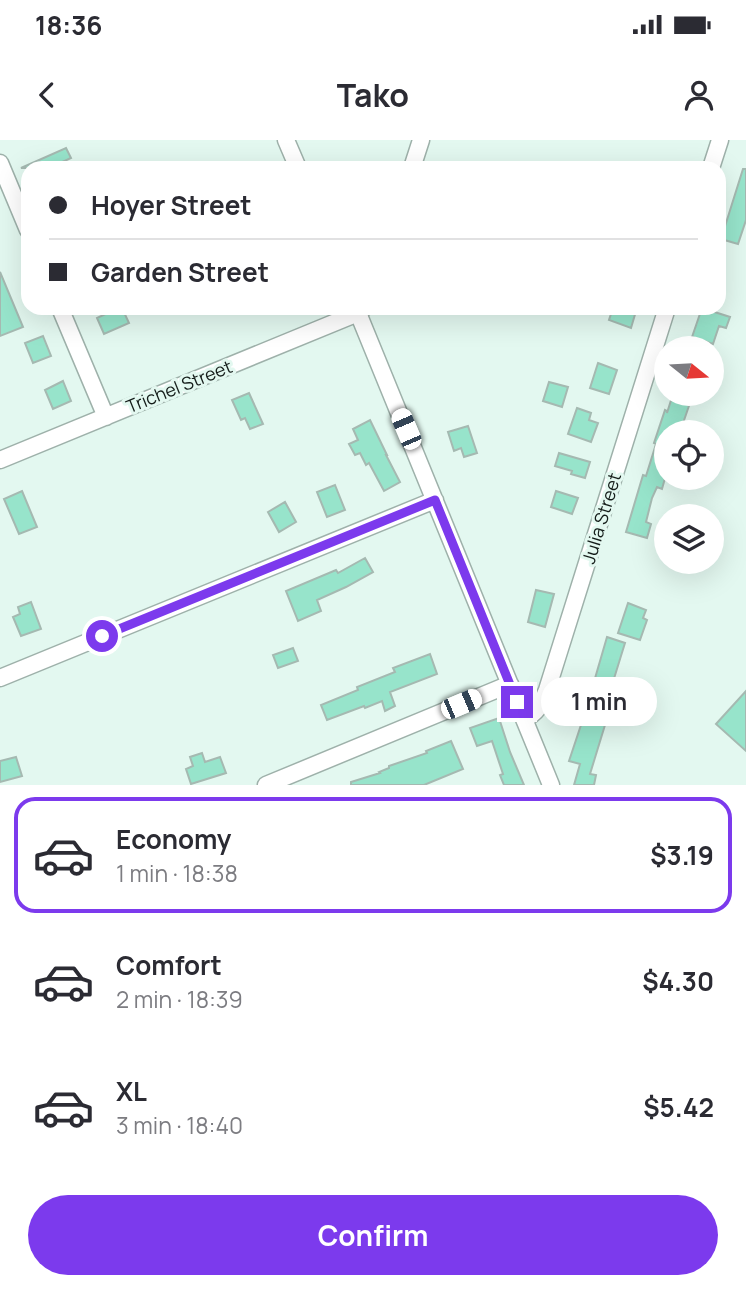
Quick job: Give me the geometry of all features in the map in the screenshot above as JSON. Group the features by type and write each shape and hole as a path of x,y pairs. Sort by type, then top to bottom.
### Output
{"street":[{"path":"286,140 295,161"},
{"path":"414,161 421,140"},
{"path":"713,161 720,140"},
{"path":"0,163 21,213"},
{"path":"63,315 106,417"},
{"name":"Trichel Street","path":"0,460 347,315"},
{"path":"361,315 551,785"},
{"name":"Julia Street","path":"524,719 537,712 547,690 665,315"},
{"path":"0,678 435,500"},
{"path":"266,785 510,684"}],"building":[{"path":"66,148 71,158 64,161 37,161"},
{"path":"743,169 746,169 746,220 738,244 726,240 726,223"},
{"path":"0,272 23,327 0,336"},
{"path":"103,315 125,315 129,323 104,334 97,318"},
{"path":"611,315 635,315 631,328 609,320"},
{"path":"700,315 730,317 726,328 719,326 716,336 692,336"},
{"path":"43,336 51,356 33,363 25,343"},
{"path":"598,363 617,370 609,394 590,388"},
{"path":"63,381 71,401 53,409 45,390"},
{"path":"549,382 568,387 562,407 543,401"},
{"path":"249,393 263,424 250,429 245,418 241,420 232,400"},
{"path":"669,406 689,406 684,420 662,420 665,410 667,413"},
{"path":"577,408 591,413 589,420 598,423 591,442 568,434"},
{"path":"370,420 400,482 384,491 369,463 366,465 360,453 355,455 349,444 358,440 353,429"},
{"path":"468,426 477,453 464,457 461,448 454,451 448,432"},
{"path":"654,450 656,490 646,522 651,524 647,538 626,532 643,475 646,476"},
{"path":"559,453 590,462 585,478 555,466"},
{"path":"335,485 345,510 327,517 317,492"},
{"path":"22,491 37,527 19,534 4,499"},
{"path":"556,491 578,498 572,514 551,507"},
{"path":"285,502 296,522 279,532 268,512"},
{"path":"365,558 373,572 317,600 321,611 298,621 286,591 336,570 338,573"},
{"path":"536,590 554,594 545,627 528,622"},
{"path":"31,602 41,629 21,636 13,617 20,614 18,607"},
{"path":"628,603 646,610 643,618 647,620 640,640 618,633"},
{"path":"607,637 625,643 612,685 621,688 615,707 589,699"},
{"path":"293,648 298,661 278,668 273,655"},
{"path":"430,654 437,674 390,692 395,706 385,711 382,701 327,720 321,705 395,672 393,668"},
{"path":"746,691 746,751 716,724"},
{"path":"499,718 524,785 504,785 492,741 477,746 470,728"},
{"path":"583,719 605,725 590,774 596,775 594,785 574,785 580,764 569,761"},
{"path":"451,741 463,769 424,785 351,785 351,782 380,773 389,766 427,753 426,751"},
{"path":"202,753 205,762 220,757 226,773 191,784 186,769 193,766 190,757"},
{"path":"16,757 22,776 0,782 0,761"}],"route":[{"path":"102,636 435,500 517,702"}]}
